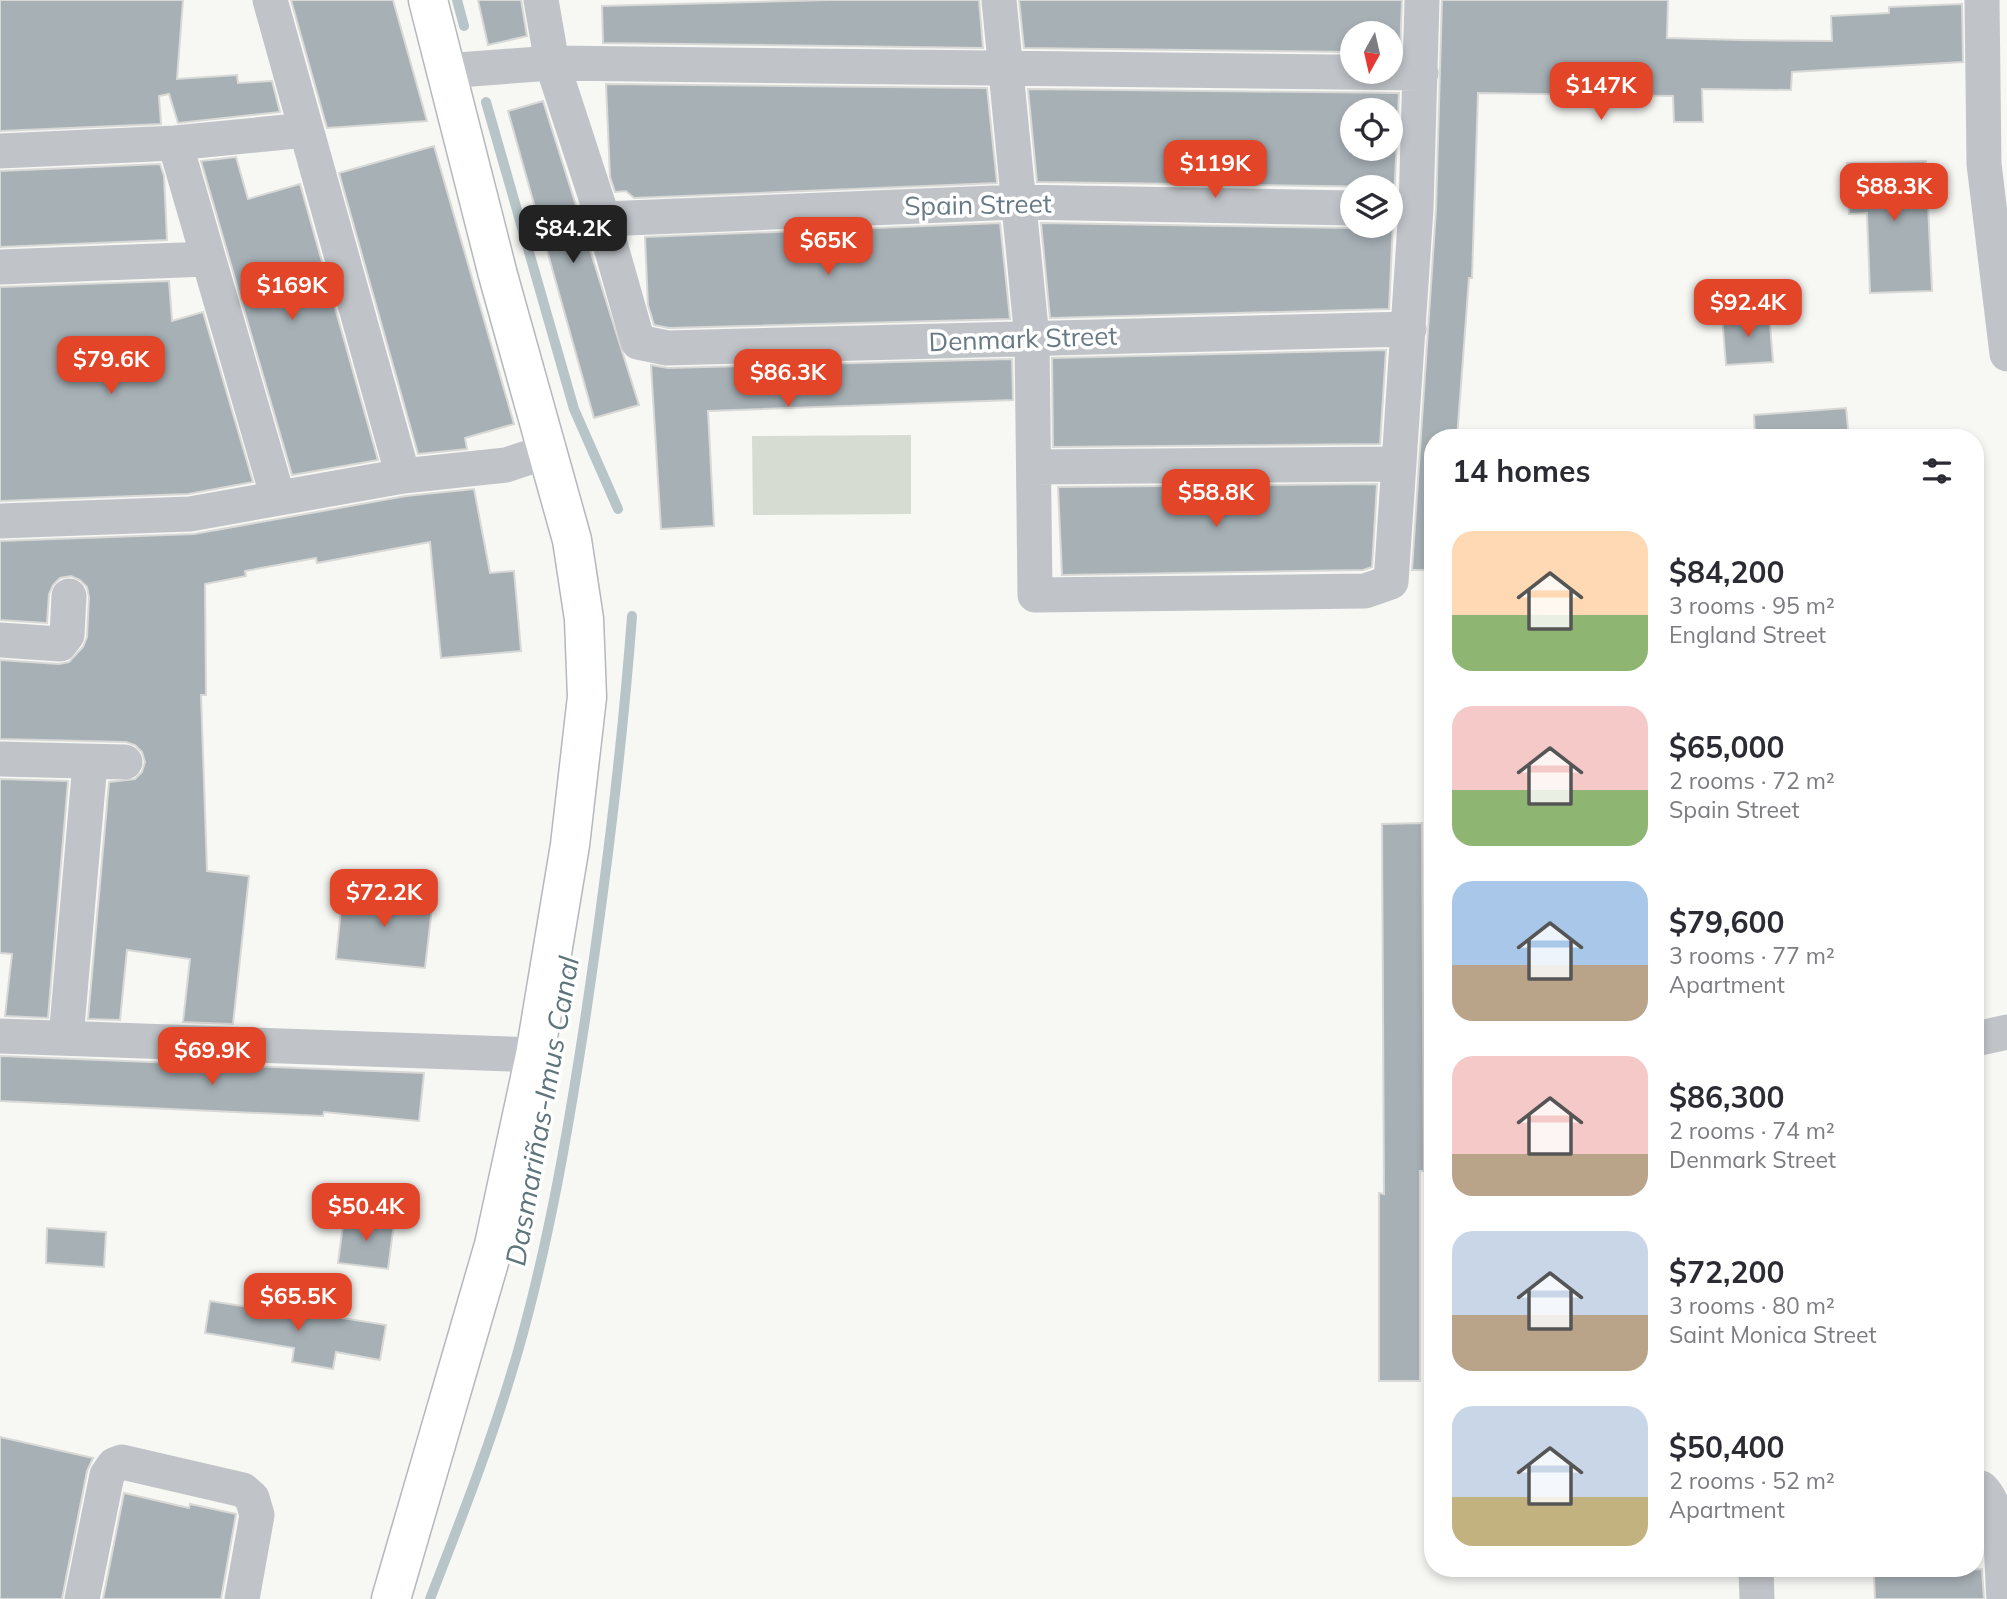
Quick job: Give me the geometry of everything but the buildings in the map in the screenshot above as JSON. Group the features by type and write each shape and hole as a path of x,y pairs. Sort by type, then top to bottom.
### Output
{"main road":[{"path":"391,1599 494,1245 535,1055 570,845 587,697 584,619 574,553 498,275 428,0"}],"street":[{"path":"270,0 403,476"},
{"path":"541,0 552,64 603,219"},
{"path":"999,0 1032,339 1035,595 1365,591 1391,582 1409,329 1404,208 1421,73 1422,0"},
{"path":"1982,0 1995,80 1984,164 2007,354"},
{"path":"445,71 552,64 1421,73"},
{"path":"0,151 175,143 306,130"},
{"path":"175,143 278,498"},
{"name":"Spain Street","path":"603,219 1019,202 1340,208"},
{"name":"Denmark Street","path":"603,219 638,342 667,348 1409,329"},
{"path":"0,267 207,259"},
{"path":"0,521 190,514 403,476 506,465 548,451"},
{"path":"1034,467 1399,464"},
{"path":"0,640 60,644 67,635 69,596"},
{"path":"0,759 125,762"},
{"path":"66,1038 90,763"},
{"path":"1984,1037 2007,1032"},
{"path":"0,1036 535,1055"},
{"path":"82,1599 107,1475 114,1465 122,1462 243,1490 252,1498 257,1515 242,1599"},
{"path":"1984,1491 1991,1498 1997,1516 2004,1599"},
{"path":"1756,1577 1757,1599"}],"shaded area":[{"path":"911,435 911,514 753,515 752,436"}],"waterway":[{"name":"Dasmariñas-Imus Canal","path":"457,0 464,26"},
{"name":"Dasmariñas-Imus Canal","path":"486,102 574,409 618,509"},
{"name":"Dasmariñas-Imus Canal","path":"430,1599 509,1382 529,1310 557,1186 599,919 618,768 632,616"}]}
